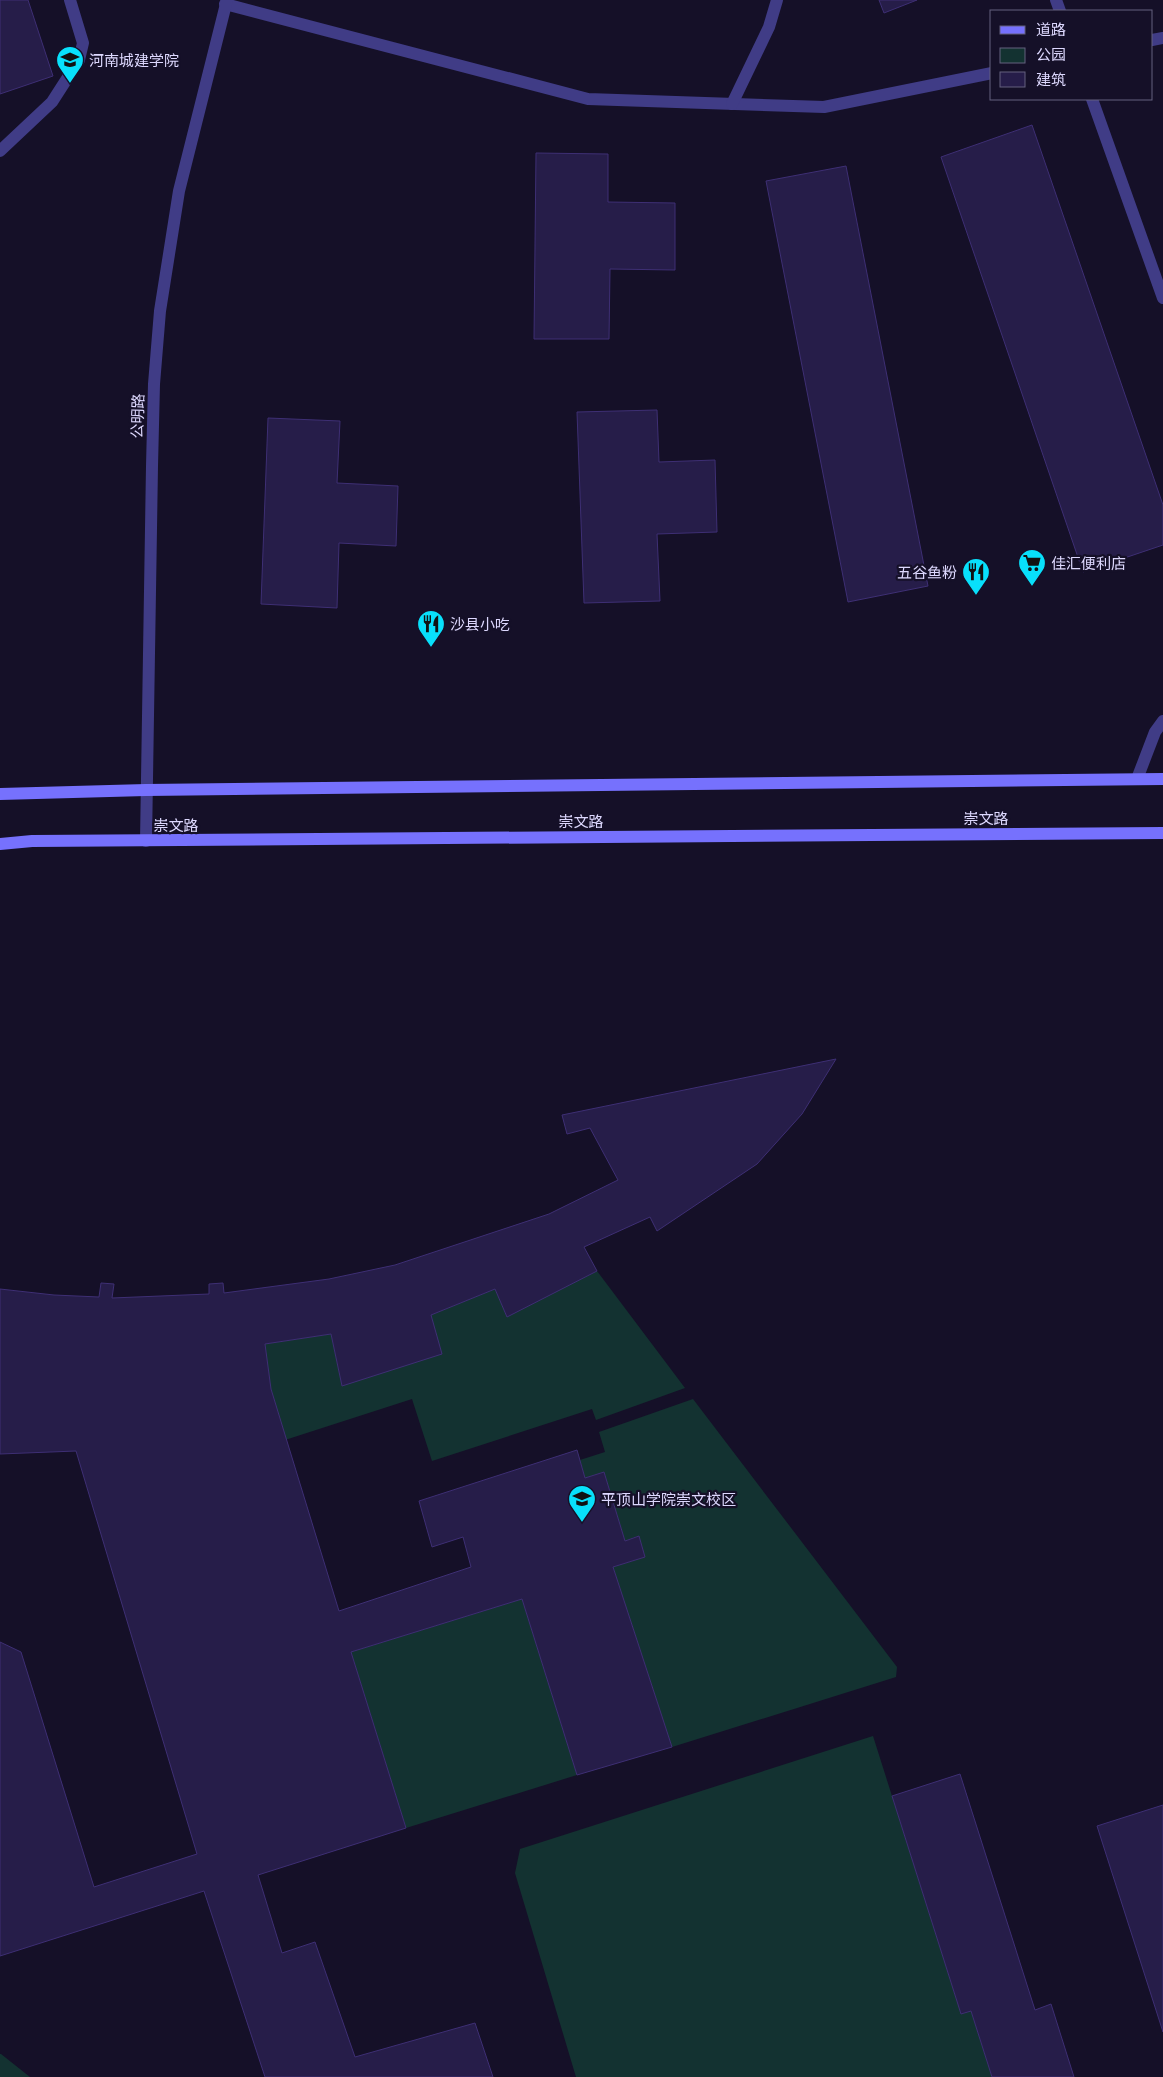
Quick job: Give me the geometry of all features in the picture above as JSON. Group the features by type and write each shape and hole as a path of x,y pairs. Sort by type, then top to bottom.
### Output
{"main road":[{"path":"0,794 146,790 1163,779"},
{"name":"崇文路","path":"0,844 32,841 1163,833"}],"street":[{"path":"0,151 52,102 78,60 83,43 70,0"},
{"path":"732,104 769,27 776,0"},
{"path":"226,2 588,99 824,107 990,72"},
{"name":"公明路","path":"146,841 152,439 160,311 179,191 226,2"},
{"path":"1092,100 1163,298"},
{"path":"1138,779 1156,732 1163,721"}],"green space":[{"path":"597,1271 685,1388 596,1420 592,1409 432,1461 412,1399 285,1440 271,1389 265,1344 331,1334 342,1386 431,1315 495,1289 507,1316"},
{"path":"693,1399 897,1667 896,1677 672,1747 613,1567 645,1557 638,1536 625,1541 604,1472 585,1478 580,1460 605,1452 599,1432"},
{"path":"522,1599 577,1775 406,1828 351,1652"},
{"path":"873,1736 961,2014 971,2011 992,2077 576,2077 515,1873 520,1849"},
{"path":"1,2054 30,2077 0,2077"}],"building":[{"path":"0,0 28,0 53,76 0,94"},
{"path":"879,0 917,0 884,13"},
{"path":"1032,125 1163,505 1163,545 1083,572 941,157"},
{"path":"536,153 608,154 608,202 675,203 675,270 610,269 609,339 534,339"},
{"path":"846,166 928,586 848,602 766,181"},
{"path":"657,410 659,462 715,460 717,532 657,534 660,601 584,603 577,412"},
{"path":"268,418 340,421 337,483 398,486 396,546 339,543 337,608 261,604"},
{"path":"836,1059 802,1114 757,1164 657,1231 650,1217 584,1247 597,1271 507,1317 495,1289 431,1315 442,1354 342,1386 331,1334 265,1344 271,1389 339,1611 471,1567 463,1537 432,1547 419,1501 577,1450 585,1478 604,1472 625,1541 639,1536 645,1557 613,1567 672,1747 577,1775 522,1599 351,1652 406,1828 258,1875 282,1953 315,1942 355,2057 475,2023 493,2077 265,2077 204,1891 0,1956 0,1642 21,1652 94,1887 197,1854 76,1451 0,1454 0,1289 54,1295 99,1297 101,1283 114,1284 112,1298 209,1294 209,1284 223,1283 224,1293 329,1279 395,1265 549,1214 618,1180 590,1128 567,1134 562,1115"},
{"path":"960,1774 1035,2010 1051,2004 1074,2077 992,2077 971,2011 961,2014 892,1796"},
{"path":"1163,1805 1163,2032 1097,1826"}],"place":[{"name":"河南城建学院","path":"70,84"},
{"name":"佳汇便利店","path":"1032,587"},
{"name":"五谷鱼粉","path":"976,596"},
{"name":"沙县小吃","path":"431,648"},
{"name":"平顶山学院崇文校区","path":"582,1523"}]}
